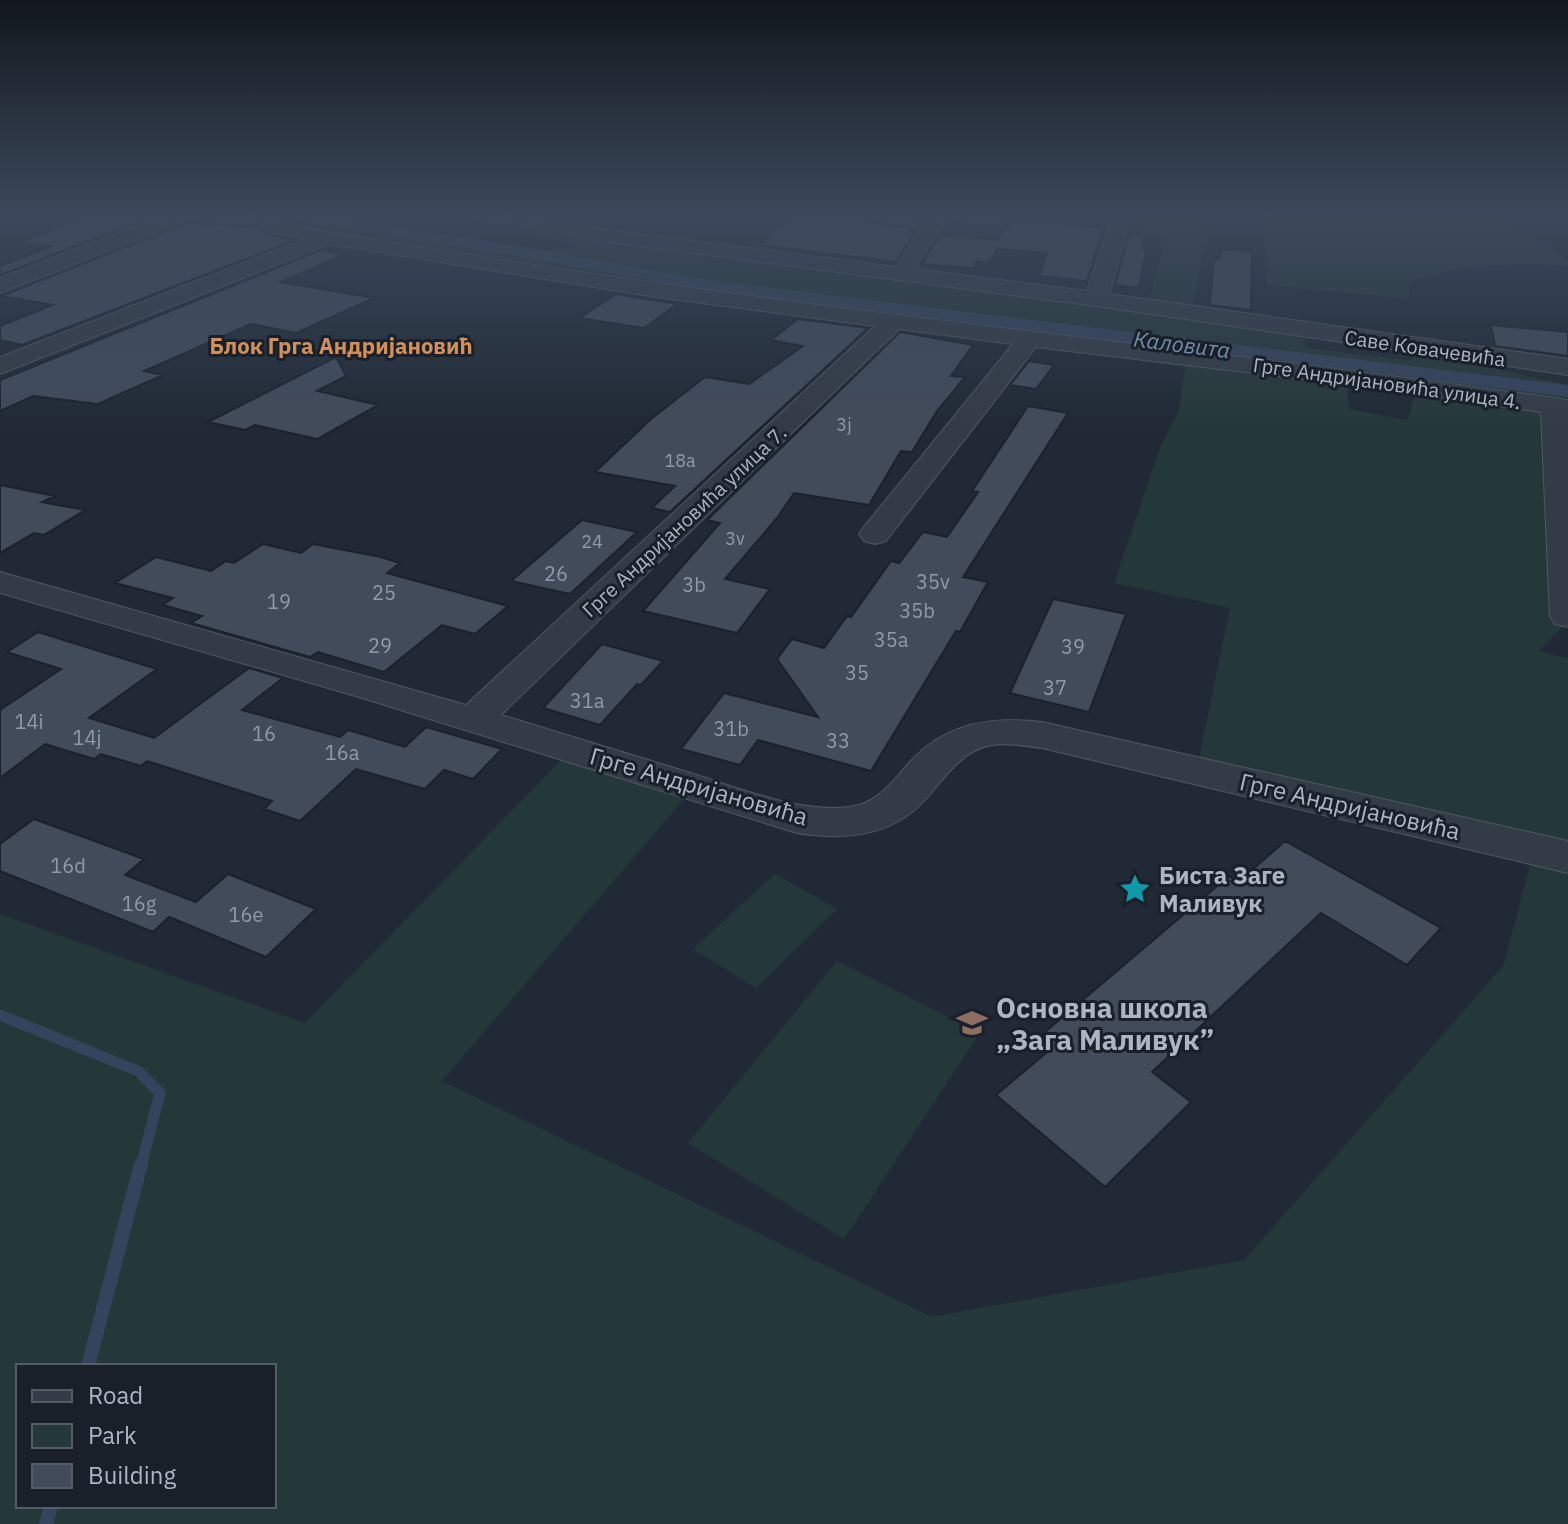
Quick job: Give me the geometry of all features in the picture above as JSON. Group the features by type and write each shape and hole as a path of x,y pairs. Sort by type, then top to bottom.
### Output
{"street":[{"path":"0,366 209,284"},
{"name":"Грге Андријановића улица 4.","path":"619,284 893,322 1346,376 1561,407 1568,616"},
{"name":"Саве Ковачевића","path":"975,284 1568,367"},
{"path":"1096,299 1101,284"},
{"name":"Грге Андријановића улица 7.","path":"474,719 893,322"},
{"path":"875,534 1030,339"},
{"name":"Грге Андријановића","path":"0,582 474,719 784,816 811,821 850,821 886,811 957,742 987,732 1012,731 1568,857"}],"green space":[{"path":"639,284 962,284 1302,333 1306,348 1410,361 1417,351 1568,385 1568,622 1538,651 1568,658 1568,1524 0,1524 0,914 305,1023 561,760 684,799 442,1081 932,1317 1244,1260 1504,965 1531,860 1195,778 1230,608 1114,583 1161,445 1179,411 1185,367 657,290","holes":["1346,377 1418,387 1407,420 1349,409"]},
{"path":"1153,284 1197,284 1192,313 1147,307"},
{"path":"1409,284 1409,299 1267,285"},
{"path":"775,874 837,909 756,988 693,949"},
{"path":"837,961 980,1033 844,1239 688,1143"}],"building":[{"path":"31,284 180,284 22,345 0,340 0,326 53,305 1,296"},
{"path":"237,284 293,284 374,298 296,333 251,324 144,371 163,375 98,404 33,396 0,411 0,380"},
{"path":"1115,284 1140,284 1139,288"},
{"path":"1212,284 1251,284 1251,310 1210,305"},
{"path":"617,294 677,304 644,328 579,318"},
{"path":"798,319 868,328 670,512 652,508 675,486 595,472 651,419 705,377 749,384 803,346 771,340"},
{"path":"1491,325 1568,332 1568,356 1495,346"},
{"path":"900,332 973,345 951,376 965,377 937,411 912,452 901,451 869,505 794,493 725,579 770,589 737,633 643,611 720,523 707,520"},
{"path":"336,357 346,376 317,391 378,405 317,439 255,425 245,430 208,422"},
{"path":"1029,361 1054,365 1036,389 1010,385"},
{"path":"1028,406 1068,413 963,577 988,582 960,632 956,631 871,771 758,740 740,765 681,749 724,693 818,717 777,659 792,639 824,648 847,616 851,617 891,561 899,563 923,532 947,537 978,492 972,491"},
{"path":"0,485 55,496 42,502 85,510 44,535 34,533 0,553"},
{"path":"582,520 637,532 570,594 511,581"},
{"path":"263,544 301,553 313,544 381,557 400,563 387,573 508,606 475,634 442,625 384,672 318,652 310,657 191,623 202,616 163,605 173,598 115,583 156,557 211,571 226,561 234,563"},
{"path":"1053,599 1126,614 1089,712 1010,693"},
{"path":"38,632 157,669 89,718 154,738 249,668 283,678 242,710 340,737 348,730 405,747 426,727 502,749 473,779 444,770 425,789 356,769 300,821 264,809 272,801 147,761 141,766 101,754 94,759 45,744 0,778 0,710 61,669 7,652"},
{"path":"602,644 663,661 600,725 543,708"},
{"path":"34,819 144,859 125,875 196,902 228,874 316,909 266,957 169,917 153,932 0,871 0,844"},
{"path":"1285,841 1441,928 1407,965 1321,913 1152,1072 1191,1102 1105,1187 996,1095 1052,1048 1039,1037 1229,876 1238,882"}],"waterway":[{"name":"Каловита","path":"702,284 1568,391"},
{"path":"0,1015 138,1071 160,1093 141,1166"},
{"path":"89,1364 141,1164"},
{"path":"46,1524 50,1508"}],"place":[{"name":"Биста Заге Маливук","path":"1135,889"},
{"name":"Основна школа „Зага Маливук”","path":"972,1023"}],"district":[{"name":"Блок Грга Андријановић","path":"341,345"}]}
